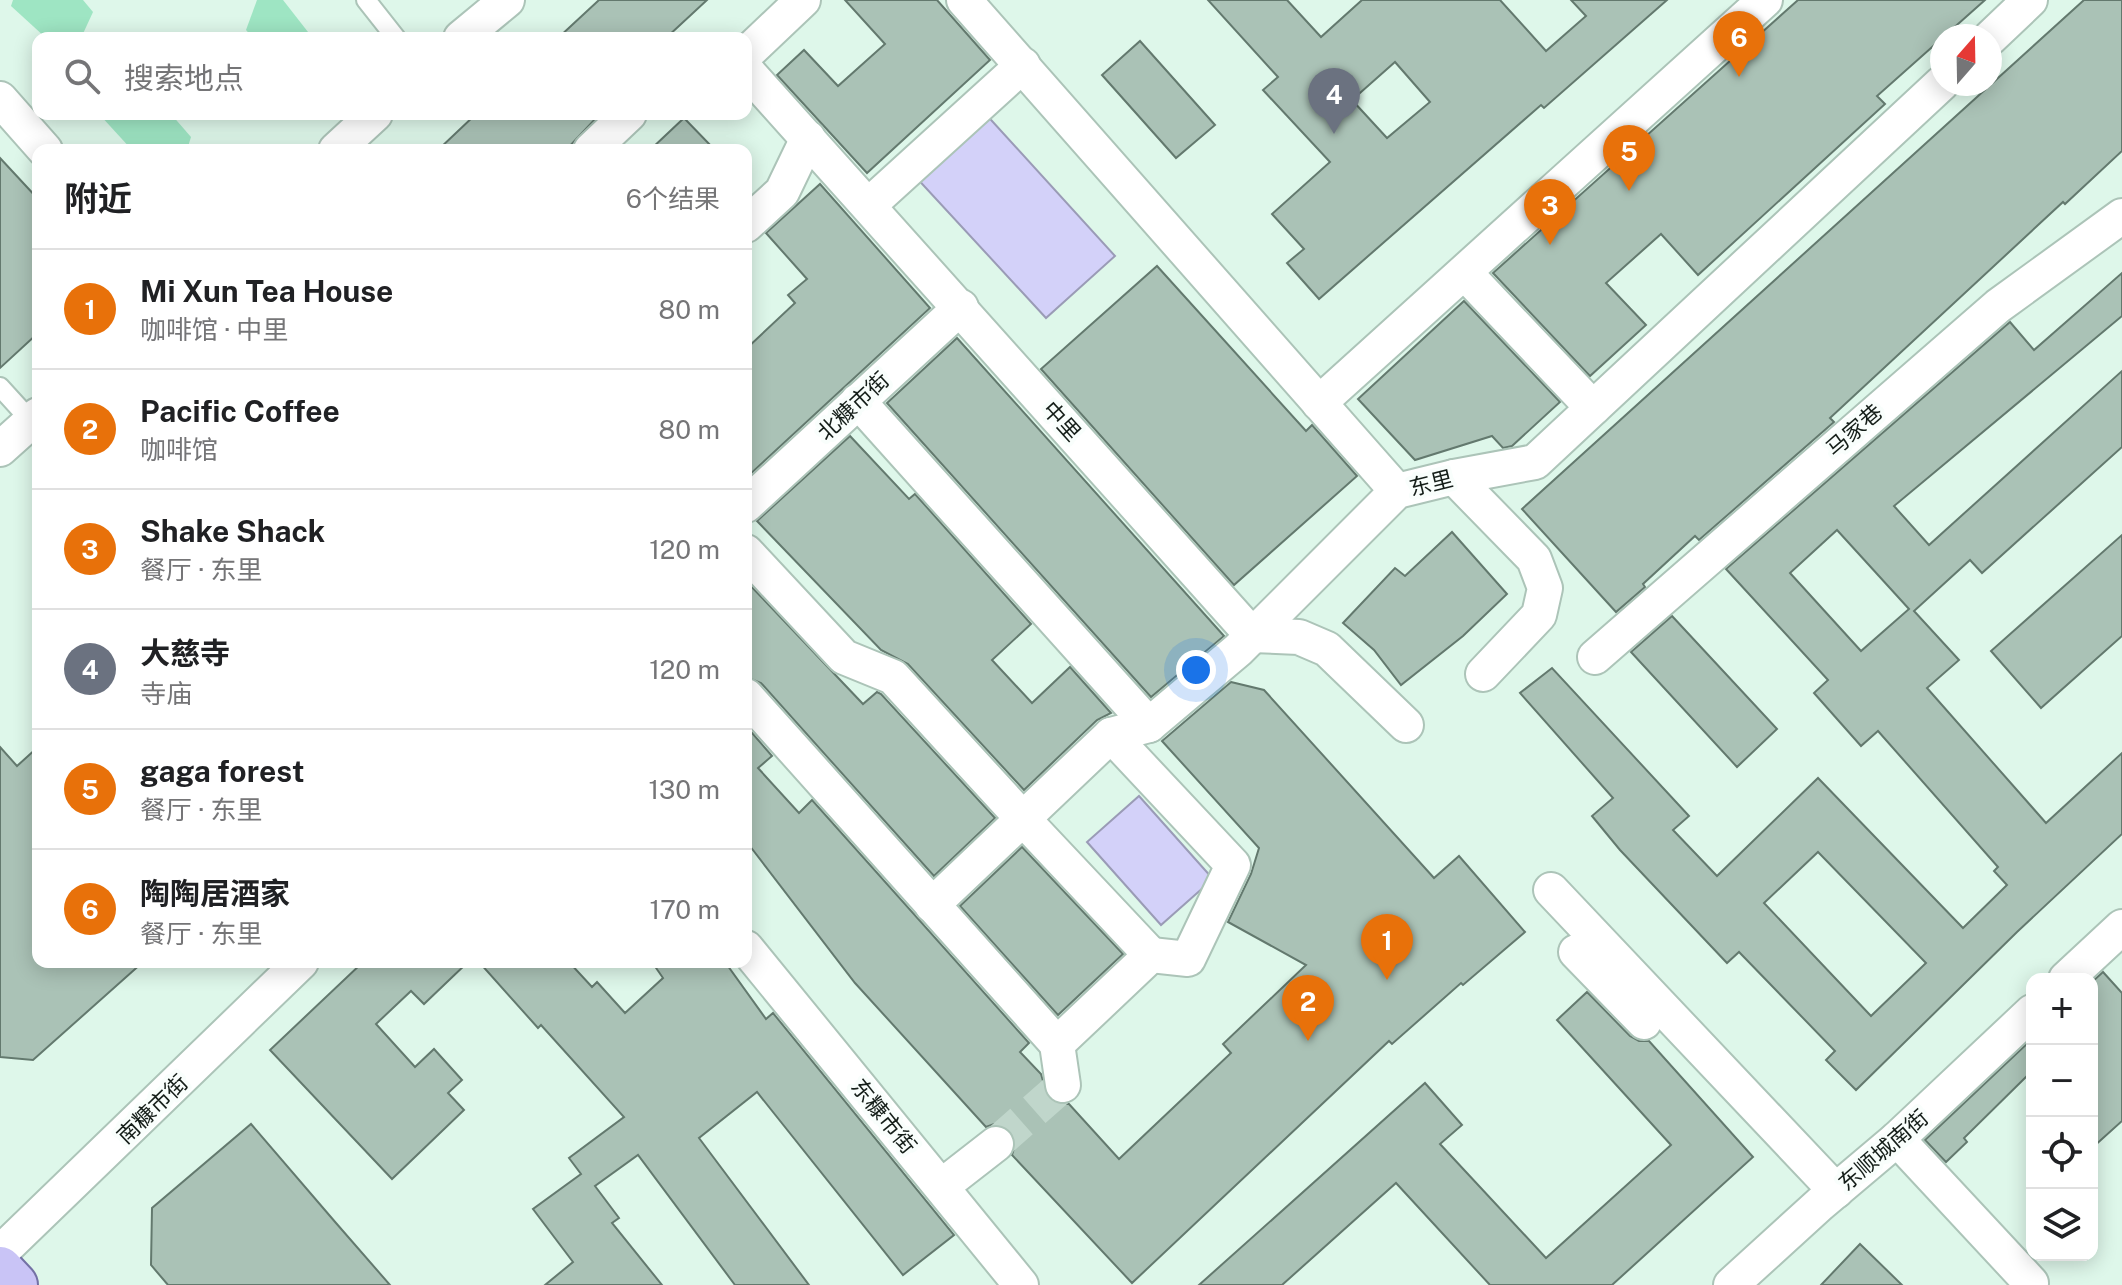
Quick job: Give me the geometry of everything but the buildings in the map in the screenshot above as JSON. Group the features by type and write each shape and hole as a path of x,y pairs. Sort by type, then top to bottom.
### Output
{"main road":[{"path":"0,1269 15,1285"}],"street":[{"path":"468,32 507,0"},
{"path":"752,48 803,0"},
{"path":"964,0 1397,491"},
{"path":"1319,403 1765,0"},
{"path":"2002,27 2030,0"},
{"path":"869,205 1023,65"},
{"name":"中里","path":"752,77 1252,635"},
{"name":"东里","path":"932,905 1111,735 1149,725 1238,650 1397,491 1535,462 1930,94"},
{"path":"0,99 40,144"},
{"path":"342,144 368,120"},
{"path":"597,144 623,120"},
{"path":"752,220 782,192 808,138"},
{"name":"马家巷","path":"1595,657 1998,306 2122,216"},
{"path":"1465,273 1593,408"},
{"name":"北糠市街","path":"752,499 961,307"},
{"path":"858,401 1149,725"},
{"path":"0,449 32,421"},
{"path":"1454,477 1534,559 1545,588 1539,615 1483,674"},
{"path":"752,558 844,657 893,677 1151,955 1188,959 1233,865 1111,735"},
{"path":"1252,635 1299,637 1327,649 1406,725"},
{"path":"752,703 1057,1044 1063,1085"},
{"path":"1551,890 1828,1198"},
{"path":"2072,973 2122,927"},
{"path":"1576,952 1828,1198"},
{"name":"东糠市街","path":"752,955 1021,1285"},
{"path":"1057,1044 1151,955"},
{"name":"南糠市街","path":"0,1253 295,968"},
{"name":"东顺城南街","path":"1731,1285 1897,1139 2026,1018"},
{"path":"1897,1139 2038,1284"},
{"path":"942,1186 996,1144"}],"lane":[{"path":"366,0 391,32"},
{"path":"0,387 32,415"}],"green space":[{"path":"13,0 83,0 93,12 84,32 39,32 11,6"},
{"path":"257,0 283,0 308,32 248,32"},
{"path":"104,120 176,120 191,137 189,144 126,144"}],"water":[{"path":"982,110 1115,256 1046,318 913,174"},
{"path":"1139,796 1213,879 1161,925 1087,842"}],"tunnel":[{"path":"996,1144 1063,1085"}],"place":[{"name":"陶陶居酒家","path":"1739,77"},
{"name":"大慈寺","path":"1334,134"},
{"name":"gaga forest","path":"1629,191"},
{"name":"Shake Shack","path":"1550,245"},
{"name":"Mi Xun Tea House","path":"1387,980"},
{"name":"Pacific Coffee","path":"1308,1041"}]}
